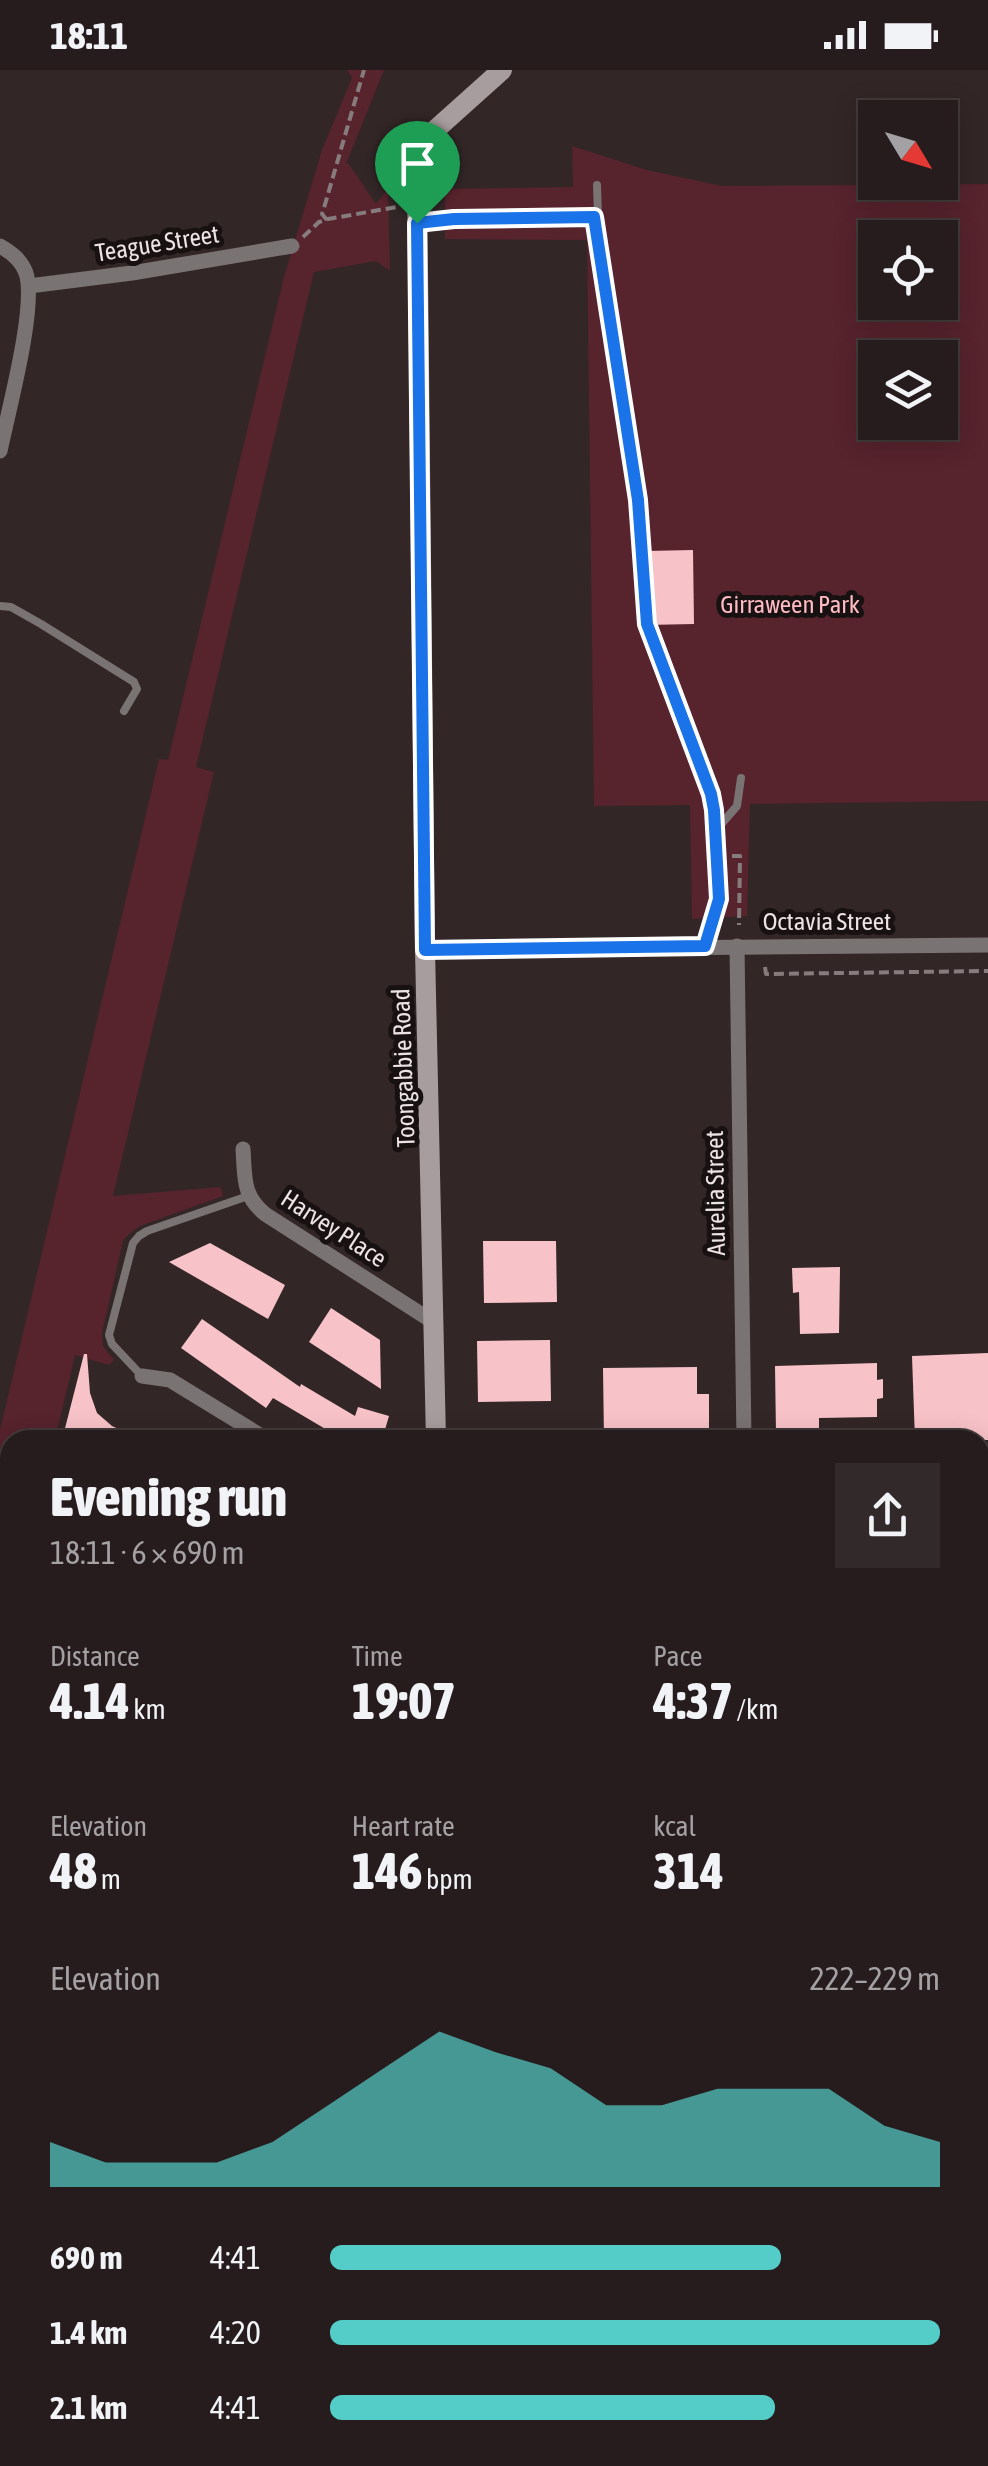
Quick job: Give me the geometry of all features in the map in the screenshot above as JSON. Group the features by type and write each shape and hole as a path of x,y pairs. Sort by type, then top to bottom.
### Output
{"main road":[{"name":"Toongabbie Road","path":"436,1430 425,950 417,171 422,149 434,131 502,70"}],"street":[{"path":"0,246 16,256 29,286 28,313 0,451"},
{"name":"Teague Street","path":"29,286 292,246"},
{"name":"Octavia Street","path":"425,950 988,945"},
{"name":"Aurelia Street","path":"737,946 744,1430"},
{"name":"Harvey Place","path":"242,1149 248,1196 253,1204 435,1323"},
{"path":"142,1376 170,1380 252,1430"}],"lane":[{"path":"416,214 454,219 598,217 597,186"},
{"path":"0,606 11,607 134,682 136,689 124,711"},
{"path":"705,946 719,899 716,830 737,806 740,778"},
{"path":"142,1376 112,1344 109,1335 133,1244 147,1231 248,1196"}],"path":[{"path":"319,222 364,70"},
{"path":"322,214 327,220"},
{"path":"292,246 319,222 416,214"},
{"path":"594,217 638,500 647,624 711,794 716,830"},
{"path":"717,856 740,856 740,925"},
{"path":"765,967 766,974 988,971"}],"green space":[{"path":"347,70 384,70 346,164 376,204 388,189 390,271 376,261 314,272 196,767 214,772 113,1196 221,1187 223,1196 140,1226 129,1234 123,1241 102,1333 103,1346 114,1360 109,1365 75,1355 57,1430 0,1430 159,759 168,760 284,277 322,150 352,78"},
{"name":"Girraween Park","path":"572,146 647,170 722,186 858,185 858,200 958,200 958,184 988,184 988,801 750,804 747,916 692,919 690,805 594,806 587,240 445,239 445,189 573,187"}],"building":[{"path":"693,550 694,624 646,625 646,551"},
{"path":"483,1241 556,1241 557,1302 484,1303"},
{"path":"210,1243 285,1285 268,1319 169,1262"},
{"path":"840,1267 839,1333 800,1334 799,1292 793,1293 792,1268"},
{"path":"331,1308 380,1340 381,1389 309,1342"},
{"path":"202,1319 300,1387 301,1384 355,1416 358,1407 389,1416 385,1430 327,1430 273,1398 266,1408 181,1348"},
{"path":"550,1340 551,1401 478,1402 477,1341"},
{"path":"988,1353 988,1430 915,1430 912,1356"},
{"path":"87,1354 90,1393 97,1413 121,1430 65,1430"},
{"path":"877,1363 877,1380 883,1379 883,1398 877,1399 877,1417 819,1418 819,1430 776,1430 775,1366"},
{"path":"697,1367 697,1394 709,1394 709,1430 604,1430 603,1368"}],"route":[{"path":"594,217 638,500 647,624 714,810 719,899 705,946 425,950 417,223 594,217"}]}
